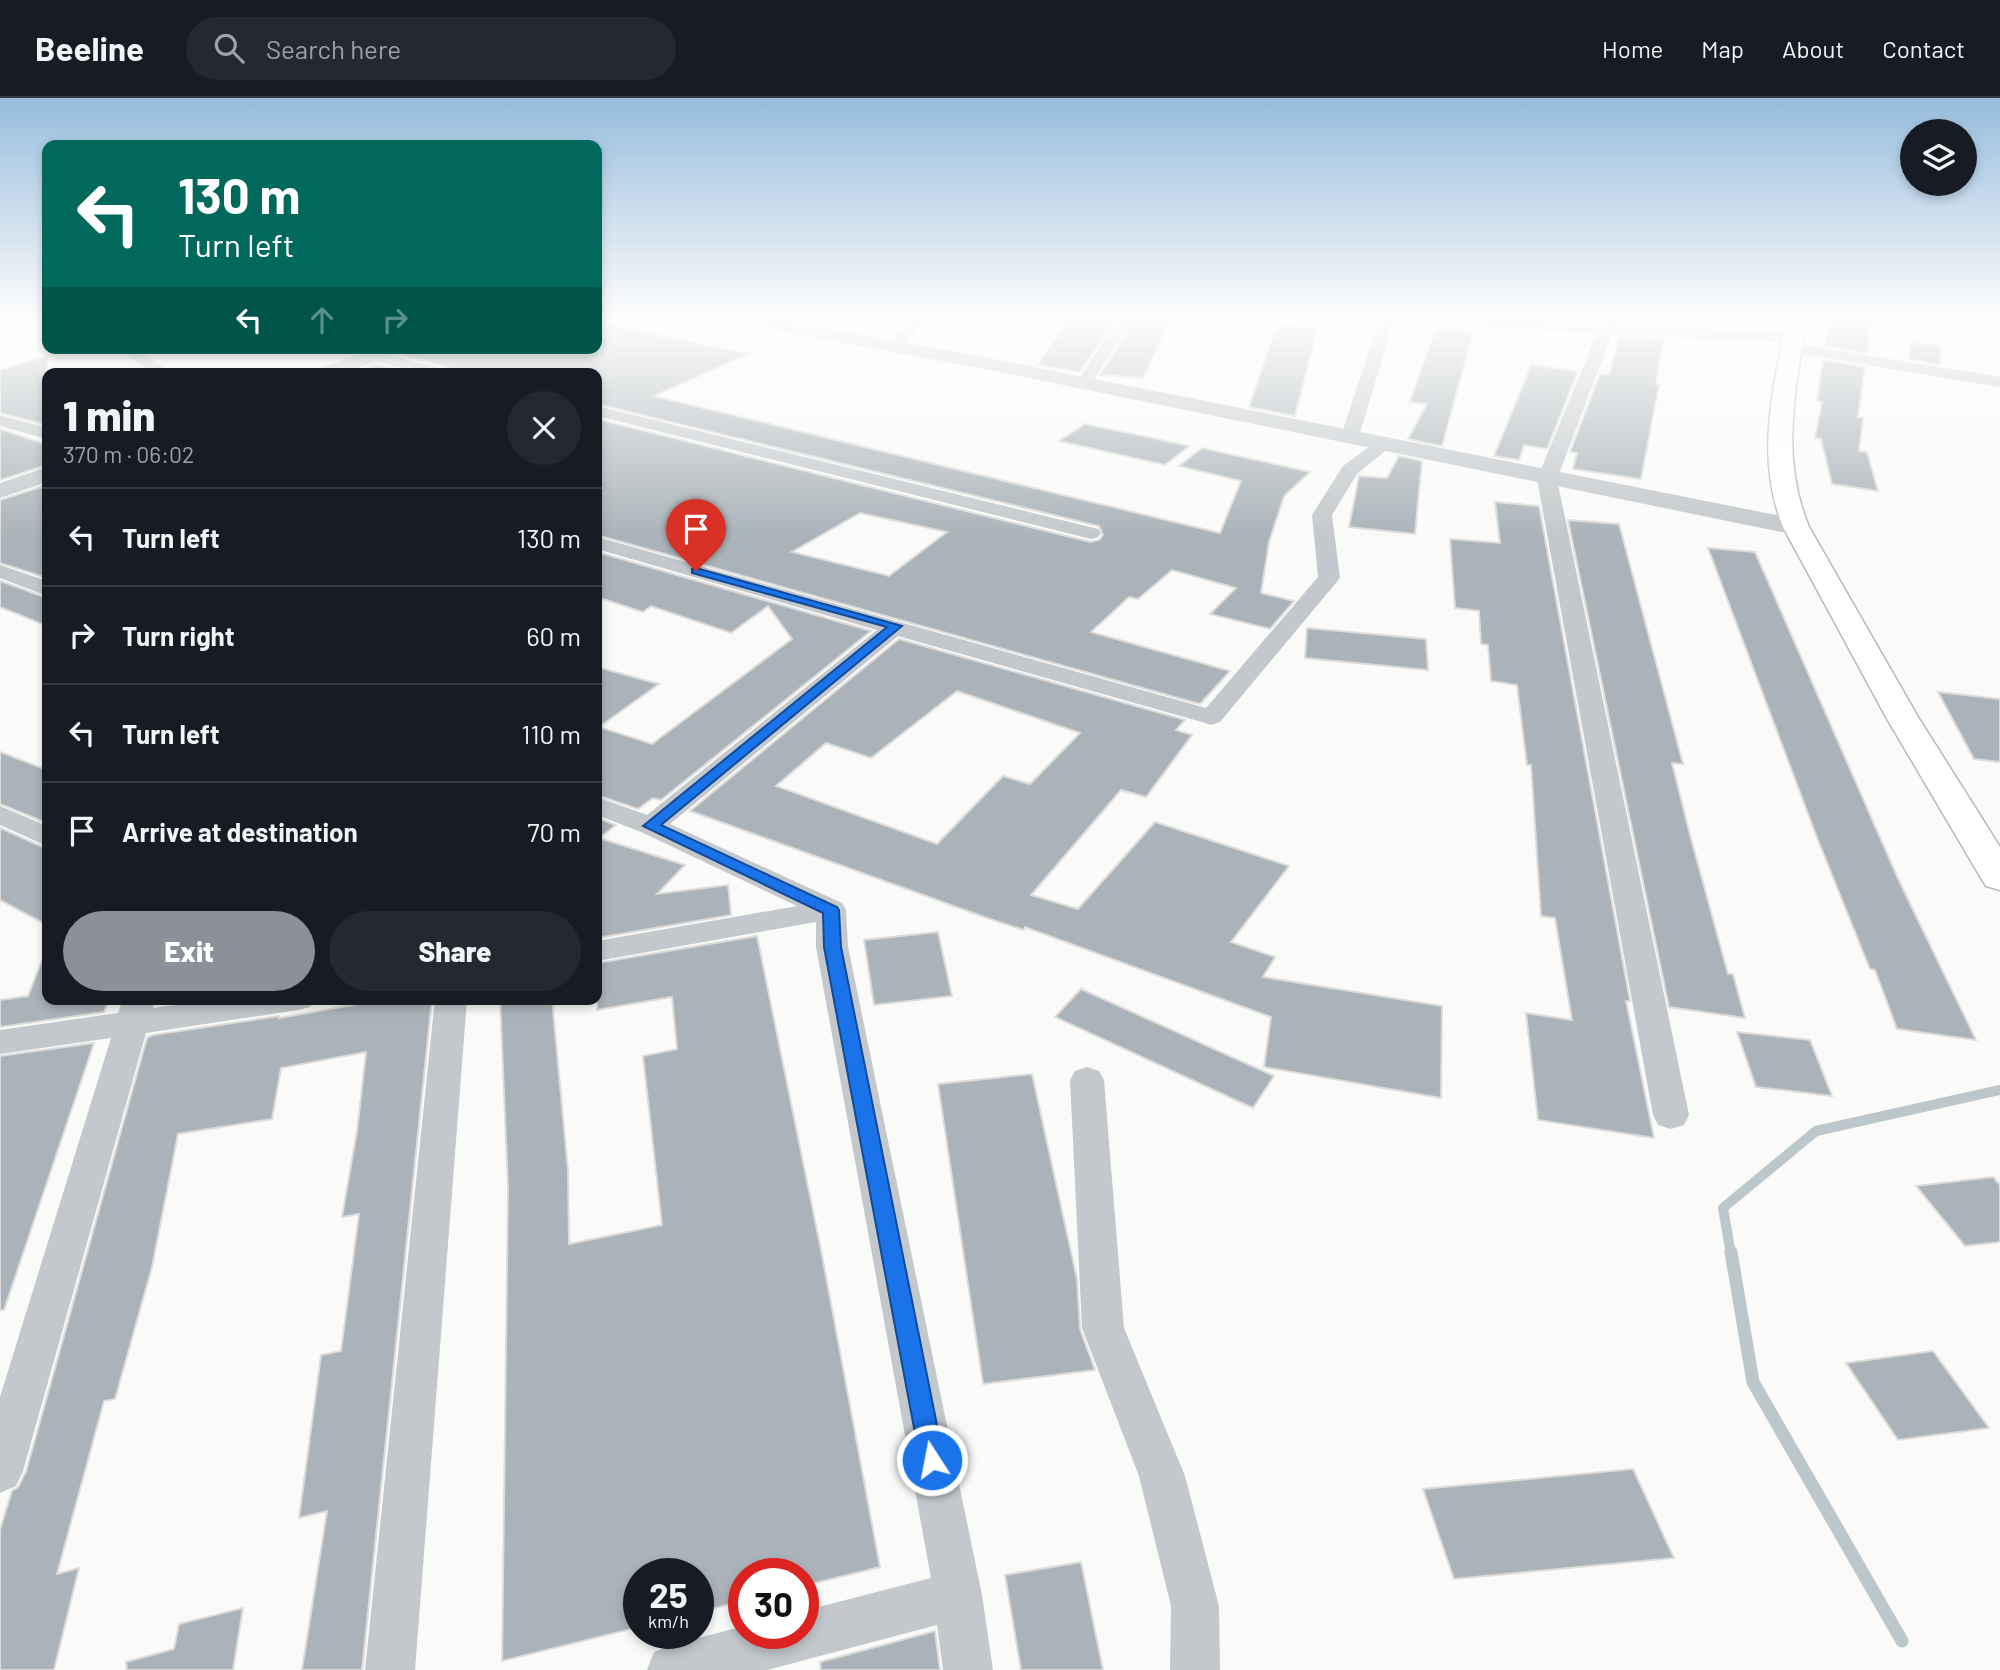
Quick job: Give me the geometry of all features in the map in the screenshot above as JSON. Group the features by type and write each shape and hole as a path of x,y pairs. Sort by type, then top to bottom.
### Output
{"main road":[{"path":"1786,391 1780,440 1781,480 1796,527 1902,717 2000,878"}],"street":[{"path":"1126,391 1386,443 1547,479 1796,527"},
{"path":"1350,436 1364,391"},
{"path":"1582,391 1547,479 1671,1115"},
{"path":"602,412 1091,533"},
{"path":"0,420 42,433"},
{"path":"602,544 1211,717 1329,578 1322,515 1350,470 1386,443"},
{"path":"0,491 42,476"},
{"path":"0,571 42,587"},
{"path":"650,826 896,626"},
{"path":"602,807 650,826 831,910"},
{"path":"0,814 42,835"},
{"path":"602,950 831,910"},
{"path":"831,910 832,947 958,1595 968,1670"},
{"path":"0,1042 136,1012 224,1005"},
{"path":"390,1670 450,1005"},
{"path":"0,1471 136,1012"},
{"path":"1087,1080 1103,1328 1162,1476 1195,1606 1195,1670"},
{"path":"672,1670 958,1595"}],"building":[{"path":"0,391 42,391 42,424 0,413"},
{"path":"602,391 664,391 654,396 1220,533 1241,481 1179,466 1202,448 1310,472 1284,496 1269,542 1261,593 1294,601 1270,629 1210,614 1236,588 1172,570 1138,599 1129,597 1091,632 1230,671 1200,704 602,536 602,420 1090,542 1099,540 1103,535 1099,526 602,405","holes":["860,513 947,532 889,576 792,552"]},
{"path":"1254,391 1301,391 1295,416 1249,407"},
{"path":"1414,391 1457,391 1442,446 1408,439 1427,404 1410,402"},
{"path":"1520,391 1570,391 1547,449 1524,445 1519,460 1494,456"},
{"path":"1593,391 1658,391 1641,479 1573,469 1577,453 1570,452"},
{"path":"1818,391 1862,391 1858,417 1863,418 1859,451 1867,452 1878,491 1832,484 1821,439 1815,438 1822,402 1817,401"},
{"path":"1085,424 1189,446 1165,465 1059,441"},
{"path":"0,429 42,443 42,467 0,480"},
{"path":"1399,456 1422,461 1415,534 1349,527 1359,476 1387,478"},
{"path":"42,487 42,576 0,563 0,500"},
{"path":"1495,502 1539,506 1630,1001 1626,1001 1654,1138 1538,1120 1526,1013 1572,1020 1555,918 1541,916 1531,765 1527,765 1517,685 1491,681 1488,645 1481,644 1479,611 1455,608 1450,539 1500,543"},
{"path":"1568,520 1619,524 1683,764 1672,763 1690,835 1728,974 1733,974 1745,1018 1669,1007"},
{"path":"1708,548 1755,552 1899,881 1976,1040 1897,1029 1875,970 1870,969 1818,840"},
{"path":"602,553 871,631 661,800 653,798 638,809 602,797 602,728 652,744 792,639 768,606 731,633 651,606 643,612 602,599"},
{"path":"0,581 42,596 42,624 0,607"},
{"path":"1307,628 1426,639 1428,670 1305,658"},
{"path":"899,639 1185,720 1176,730 1192,735 1146,797 1121,790 1031,895 1078,909 1155,822 1289,866 1231,942 1275,957 1263,977 1442,1006 1441,1098 1264,1067 1271,1017 1025,927 1024,930 990,919 690,811","holes":["957,691 1080,733 1030,784 1003,776 937,844 776,786 826,743 871,758"]},
{"path":"602,668 659,684 602,725"},
{"path":"1938,692 2000,699 2000,762 1974,759"},
{"path":"0,752 42,768 42,821 0,804"},
{"path":"602,820 616,825 602,836"},
{"path":"0,828 42,847 42,922 0,900"},
{"path":"602,839 685,865 657,894 728,885 731,915 602,937"},
{"path":"938,932 952,996 874,1005 864,940"},
{"path":"757,936 822,1255 880,1567 819,1582 819,1558 728,1558 728,1605 714,1608 714,1558 623,1558 623,1631 502,1661 508,1188 500,1005 553,1005 568,1171 569,1244 662,1225 643,1056 677,1049 672,997 597,1010 597,1005 602,1005 602,962"},
{"path":"42,960 42,1005 107,1005 104,1012 0,1027 0,1000 28,996"},
{"path":"1081,989 1274,1076 1253,1108 1055,1017"},
{"path":"353,1005 431,1005 362,1670 302,1670 327,1511 299,1518 321,1355 341,1351 359,1214 342,1217 357,1131 366,1052 281,1068 272,1119 178,1134 152,1267 115,1399 104,1401 57,1574 79,1568 54,1670 0,1670 0,1530 12,1491 18,1487 26,1472 147,1038"},
{"path":"1737,1032 1810,1040 1832,1096 1756,1087"},
{"path":"94,1043 4,1310 0,1310 0,1056"},
{"path":"1032,1074 1077,1279 1080,1329 1095,1370 983,1384 938,1084"},
{"path":"1993,1177 2000,1185 2000,1242 1965,1246 1916,1186"},
{"path":"1933,1351 1989,1428 1898,1440 1846,1363"},
{"path":"1633,1469 1674,1558 1454,1579 1423,1489"},
{"path":"1081,1562 1103,1670 1021,1670 1005,1575"},
{"path":"243,1608 233,1670 127,1670 126,1662 174,1649 179,1624"},
{"path":"935,1631 940,1670 821,1670 820,1662"}],"waterway":[{"path":"1731,1254 1723,1208 1816,1131 2000,1090"},
{"path":"1731,1252 1753,1382 1902,1641"}],"route":[{"path":"696,571 896,626 650,826 831,910 832,947 932,1460"}]}
